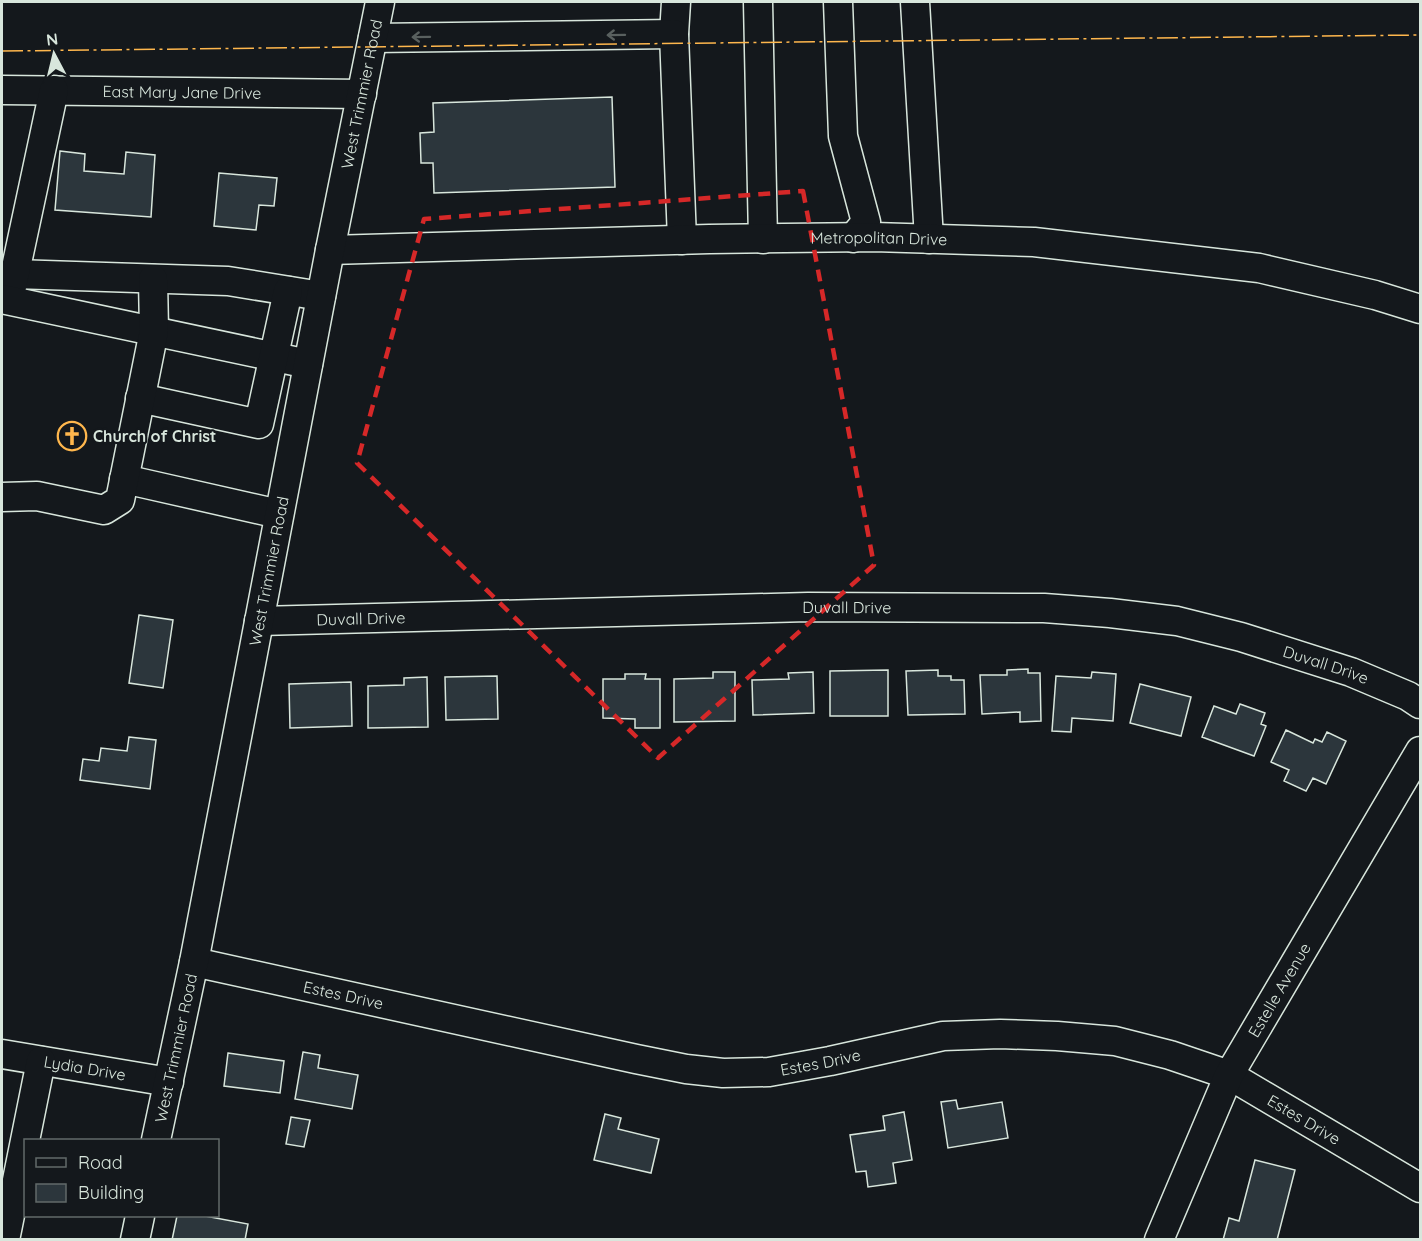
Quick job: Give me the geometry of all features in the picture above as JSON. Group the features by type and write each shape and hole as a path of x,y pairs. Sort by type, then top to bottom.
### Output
{"street":[{"name":"West Trimmier Road","path":"156,1139 194,962 330,250 380,2"},
{"path":"676,2 674,34 682,240"},
{"path":"758,2 763,239"},
{"path":"838,2 843,136 866,222 853,238"},
{"path":"915,2 929,239"},
{"path":"373,38 674,34"},
{"name":"East Mary Jane Drive","path":"2,90 362,94"},
{"path":"8,291 54,90"},
{"name":"Metropolitan Drive","path":"330,250 763,239 853,238 1034,242 1258,268 1375,295 1420,309"},
{"path":"8,291 153,279 228,281 321,297"},
{"path":"2,497 37,496 105,510 120,500 154,331 153,279"},
{"path":"8,291 154,331 308,364"},
{"path":"140,398 259,424 288,291"},
{"path":"124,479 279,514"},
{"name":"Duvall Drive","path":"259,621 808,607 1055,609 1177,621 1241,637 1351,672 1420,704"},
{"name":"Estelle Avenue","path":"1159,1239 1229,1075 1420,751"},
{"name":"Estes Drive","path":"194,962 636,1059 686,1069 723,1073 768,1072 943,1036 1000,1034 1115,1041 1170,1055 1229,1075 1420,1188"},
{"name":"Lydia Drive","path":"2,1054 169,1082"},
{"path":"25,1139 41,1061"},
{"path":"5,1239 24,1145"},
{"path":"135,1239 140,1217"}],"highlighted area":[{"path":"803,191 874,565 658,758 357,463 424,219"}],"building":[{"path":"612,97 615,187 434,193 433,163 421,163 420,133 434,132 433,103"},
{"path":"60,151 85,154 84,171 124,174 126,152 155,155 151,217 55,210"},
{"path":"219,173 277,178 274,206 259,205 256,230 214,226"},
{"path":"139,615 173,620 163,688 129,683"},
{"path":"1028,669 1028,673 1040,673 1041,721 1020,722 1020,712 982,714 980,675 1007,675 1007,670"},
{"path":"888,670 888,716 830,716 830,671"},
{"path":"938,670 938,676 951,676 951,680 964,680 965,714 908,715 906,671"},
{"path":"713,672 735,672 735,721 674,722 674,679 713,678"},
{"path":"813,672 814,713 753,715 752,680 789,679 788,673"},
{"path":"1092,672 1116,674 1113,721 1072,718 1071,732 1052,731 1056,676 1091,678"},
{"path":"625,674 646,674 645,679 660,679 660,728 635,728 635,719 603,718 603,679 625,679"},
{"path":"497,676 498,719 446,720 445,677"},
{"path":"427,677 428,727 368,728 368,686 404,685 404,678"},
{"path":"351,682 352,726 290,728 289,684"},
{"path":"1140,684 1191,697 1181,736 1130,723"},
{"path":"1240,704 1265,713 1261,724 1266,726 1254,756 1202,737 1214,706 1236,714"},
{"path":"1286,730 1313,743 1315,739 1322,742 1327,732 1346,741 1326,784 1313,778 1306,791 1284,781 1289,770 1271,762"},
{"path":"129,737 156,740 150,789 80,780 83,759 99,761 101,748 127,751"},
{"path":"303,1052 320,1055 318,1068 358,1075 352,1109 295,1099"},
{"path":"228,1053 284,1061 280,1093 224,1086"},
{"path":"956,1100 958,1109 1002,1102 1008,1138 948,1148 941,1102"},
{"path":"904,1112 912,1160 893,1163 896,1183 868,1187 866,1171 856,1172 850,1135 885,1130 883,1116"},
{"path":"605,1114 621,1118 618,1129 659,1139 651,1173 594,1160"},
{"path":"291,1117 310,1120 304,1147 286,1144"},
{"path":"1255,1160 1295,1170 1277,1240 1223,1240 1229,1218 1239,1221"},
{"path":"177,1217 210,1217 248,1224 245,1240 172,1240"}],"power":[{"path":"2,51 1420,35"}],"place":[{"name":"Church of Christ","path":"72,436"}]}
